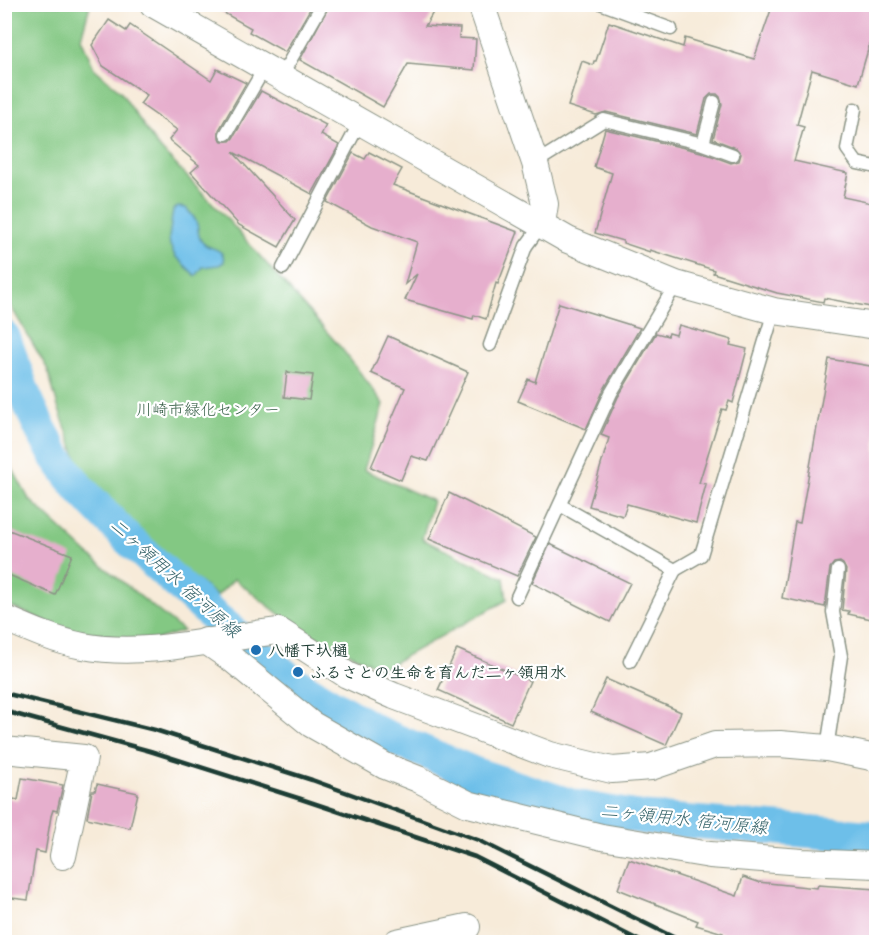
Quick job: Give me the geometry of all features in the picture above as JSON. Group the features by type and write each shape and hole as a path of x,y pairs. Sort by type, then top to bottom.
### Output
{"street":[{"path":"153,4 568,240 676,284 774,311 876,326"},
{"path":"482,4 535,163 544,204 542,224"},
{"path":"4,618 82,646 140,650 279,632 347,675 394,696 550,755 612,770 651,766 715,745 780,744 827,748 876,758"},
{"path":"210,640 311,724 385,766 418,779 468,804 602,837 710,855 876,865"},
{"path":"4,750 84,758 63,856"},
{"path":"398,942 467,927"}],"lane":[{"path":"603,4 671,29"},
{"path":"226,134 321,5"},
{"path":"703,144 714,102"},
{"path":"855,109 847,148 857,163 876,167"},
{"path":"535,163 604,120 703,144 733,155"},
{"path":"283,268 360,123"},
{"path":"490,345 526,246 542,224"},
{"path":"517,597 611,393 676,284"},
{"path":"630,661 675,570 701,555 774,311"},
{"path":"560,506 675,570"},
{"path":"827,748 842,656 833,612 838,570"}],"green space":[{"name":"川崎市緑化センター","path":"4,5 90,5 81,38 94,68 120,91 156,144 221,212 342,349 384,404 364,470 433,501 422,539 504,578 507,600 382,669 297,628 234,579 217,596 128,525 104,501 79,464 58,407 47,368 7,300 5,292"},
{"path":"4,453 29,499 88,554 183,631 146,643 76,634 5,604"}],"water":[{"path":"178,207 186,208 192,215 197,224 200,240 222,253 224,262 203,267 196,276 175,256 169,238 173,210"}],"building":[{"path":"208,4 313,4 285,52 249,32 251,28"},
{"path":"330,4 438,4 425,26 460,28 459,38 476,39 474,70 408,64 383,107 300,60"},
{"path":"773,4 876,4 876,45 870,43 858,84 812,70 797,125 804,127 794,161 848,173 843,197 876,204 876,308 824,298 823,302 777,293 713,273 714,270 650,250 650,252 595,233 612,173 594,167 605,129 701,152 731,163 739,161 741,154 736,148 713,139 722,104 717,94 711,94 706,99 697,134 606,112 596,115 568,106 582,61 593,65 596,61 609,22 683,47 685,38 754,59"},
{"path":"109,20 126,31 130,25 211,80 217,69 246,83 219,130 219,138 222,141 230,141 233,138 261,91 326,125 321,135 339,145 312,194 233,152 295,220 279,247 239,225 191,172 199,165 169,140 177,130 140,104 147,95 103,66 92,45"},
{"path":"369,152 402,169 393,185 518,232 498,284 496,283 486,319 474,315 473,319 405,300 417,274 405,284 417,242 372,226 327,202 353,153 365,159"},
{"path":"559,303 640,328 604,389 586,429 518,401 528,379 535,382"},
{"path":"679,325 732,340 730,345 747,349 733,403 729,401 726,410 722,409 699,483 706,484 696,523 627,504 623,516 589,506 609,438 601,435 618,397 656,333 676,335"},
{"path":"388,336 468,372 428,461 411,456 401,480 371,467 405,388 371,373"},
{"path":"829,359 876,367 876,620 848,614 849,611 842,610 846,570 840,562 834,563 830,568 825,607 782,598 795,522 800,523"},
{"path":"287,372 313,375 309,400 284,397"},
{"path":"449,493 536,537 517,576 429,539"},
{"path":"4,528 72,555 55,595 4,573"},
{"path":"550,544 630,583 610,622 532,583"},
{"path":"457,649 530,681 511,723 438,690"},
{"path":"606,679 681,712 666,745 591,712"},
{"path":"22,778 63,785 57,811 53,810 51,816 45,853 36,851 28,900 4,897 4,797 18,800"},
{"path":"97,784 138,793 130,828 87,818 92,791 95,791"},
{"path":"629,859 737,896 743,877 758,882 817,888 818,885 876,889 876,942 739,942 722,936 723,933 696,925 698,921 618,889"}],"waterway":[{"name":"二ヶ領用水 宿河原線","path":"4,337 24,393 40,428 55,455 79,488 129,540 211,614 292,681 377,732 476,774 574,806 643,818 876,837"}],"railway":[{"path":"4,693 155,730 312,780 478,840 683,942"},
{"path":"4,711 150,751 475,857 642,942"}],"place":[{"name":"八幡下圦樋","path":"256,650"},
{"name":"ふるさとの生命を育んだ二ヶ領用水","path":"298,672"}]}
